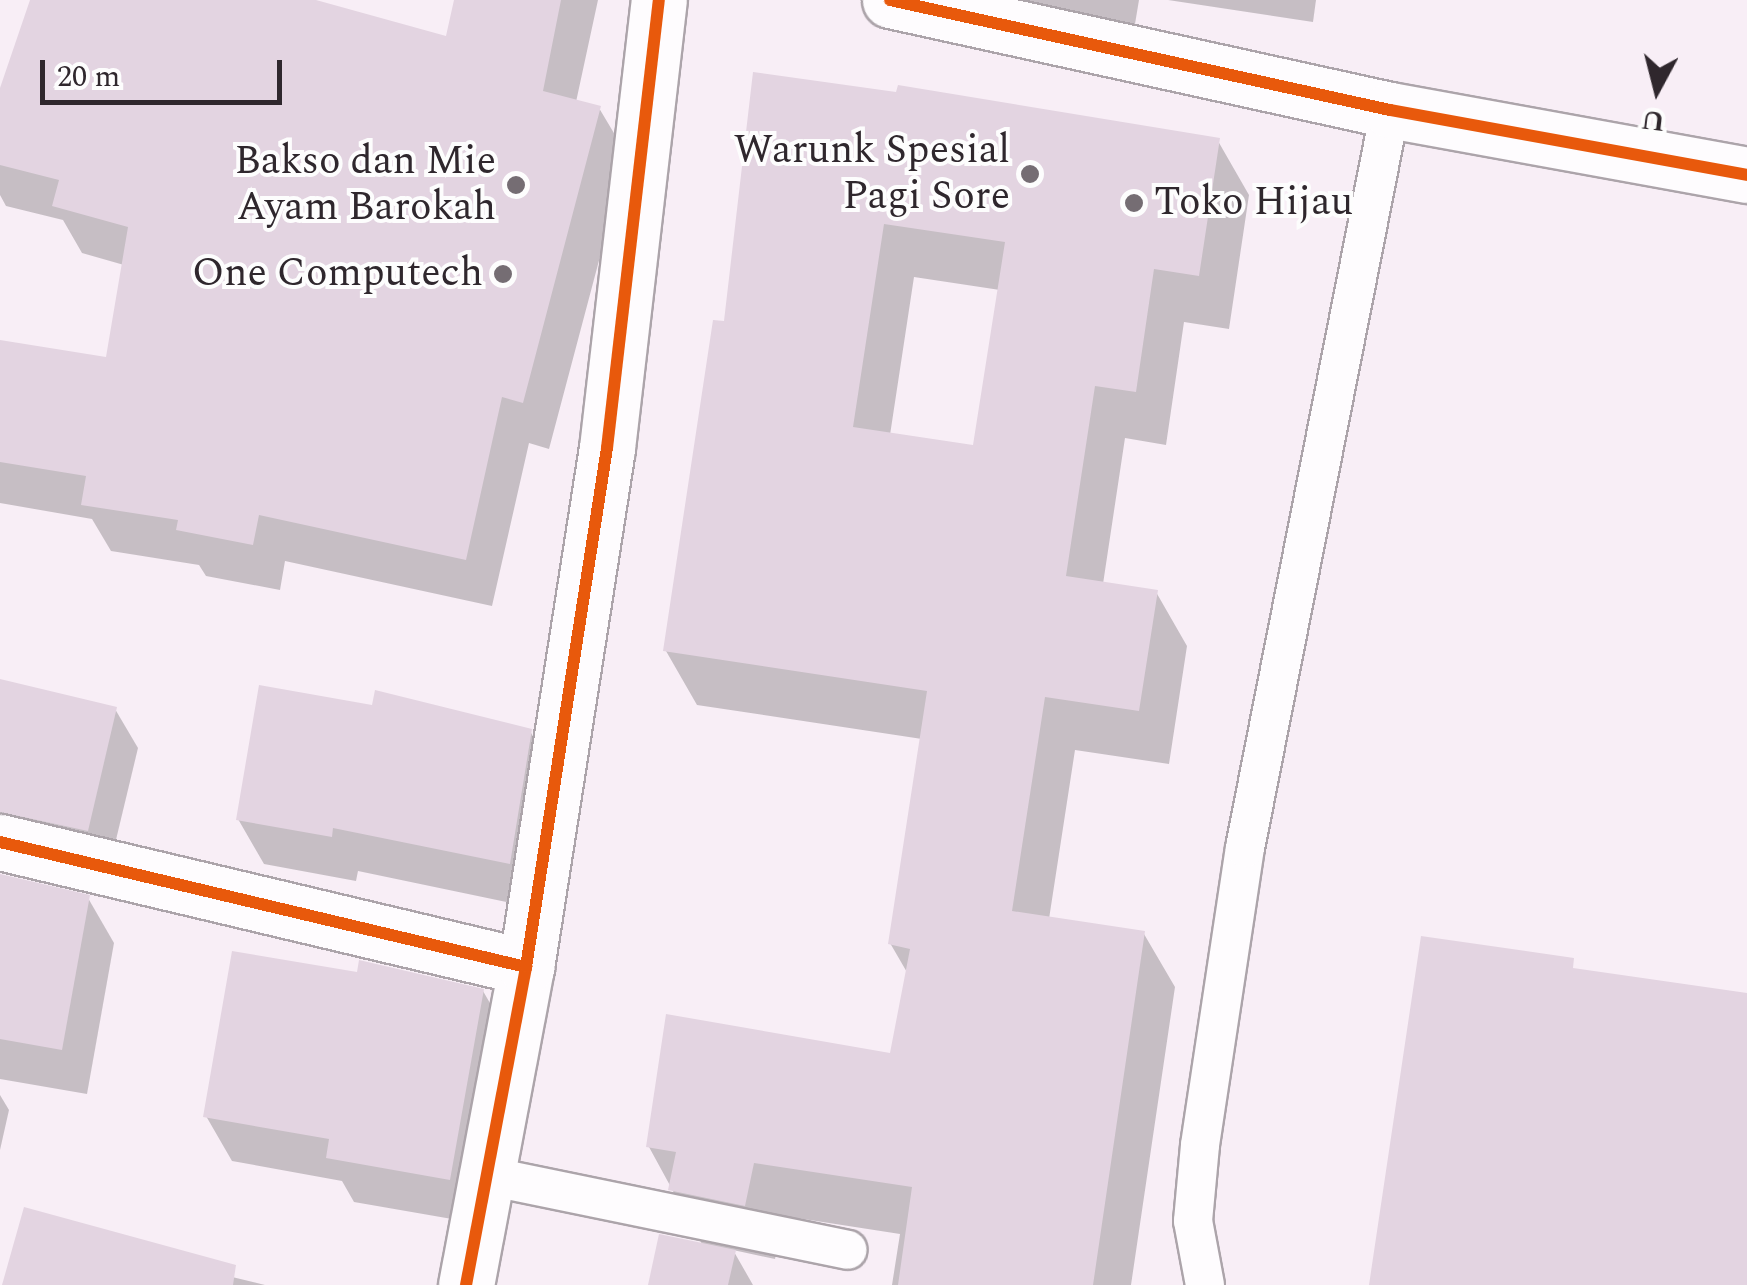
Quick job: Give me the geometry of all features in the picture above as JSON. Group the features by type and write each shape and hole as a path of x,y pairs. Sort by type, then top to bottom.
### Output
{"street":[{"path":"466,1285 526,967 608,448 659,0"},
{"path":"890,0 1390,110 1747,175"},
{"path":"0,842 526,967"}],"lane":[{"path":"1205,1285 1193,1221 1200,1145 1242,866 1390,110"},
{"path":"488,1176 847,1250"}],"building":[{"path":"30,0 316,0 446,36 454,0 561,0 543,91 601,106 523,403 502,397 466,560 259,515 253,545 176,530 178,520 81,505 86,476 0,462 0,340 106,357 128,227 52,206 59,180 0,165 0,88"},
{"path":"753,72 896,92 898,85 1220,138 1199,276 1154,269 1136,392 1095,386 1066,576 1158,590 1139,711 1045,697 1012,911 1145,931 1093,1285 898,1285 912,1187 754,1163 745,1206 668,1190 676,1152 646,1147 666,1014 890,1053 910,949 888,944 927,691 663,651 713,320 724,321","holes":["884,224 1005,242 973,445 853,427"]},
{"path":"0,679 117,707 88,831 0,812"},
{"path":"259,685 372,705 375,690 532,729 510,864 333,828 332,837 236,820"},
{"path":"0,874 90,895 62,1050 0,1039"},
{"path":"1421,936 1574,958 1573,968 1747,993 1747,1285 1369,1285"},
{"path":"232,951 357,972 359,960 484,989 450,1180 326,1158 329,1139 203,1117"},
{"path":"24,1207 236,1265 233,1285 2,1285"},
{"path":"659,1234 736,1250 728,1285 648,1285"}],"cycle path":[{"path":"466,1285 526,967 607,448 659,0"},
{"path":"890,0 1390,110 1747,175"},
{"path":"0,842 526,967"}],"place":[{"name":"Warunk Spesial Pagi Sore","path":"1030,174"},
{"name":"Bakso dan Mie Ayam Barokah","path":"516,185"},
{"name":"Toko Hijau","path":"1134,203"},
{"name":"One Computech","path":"503,274"}]}
